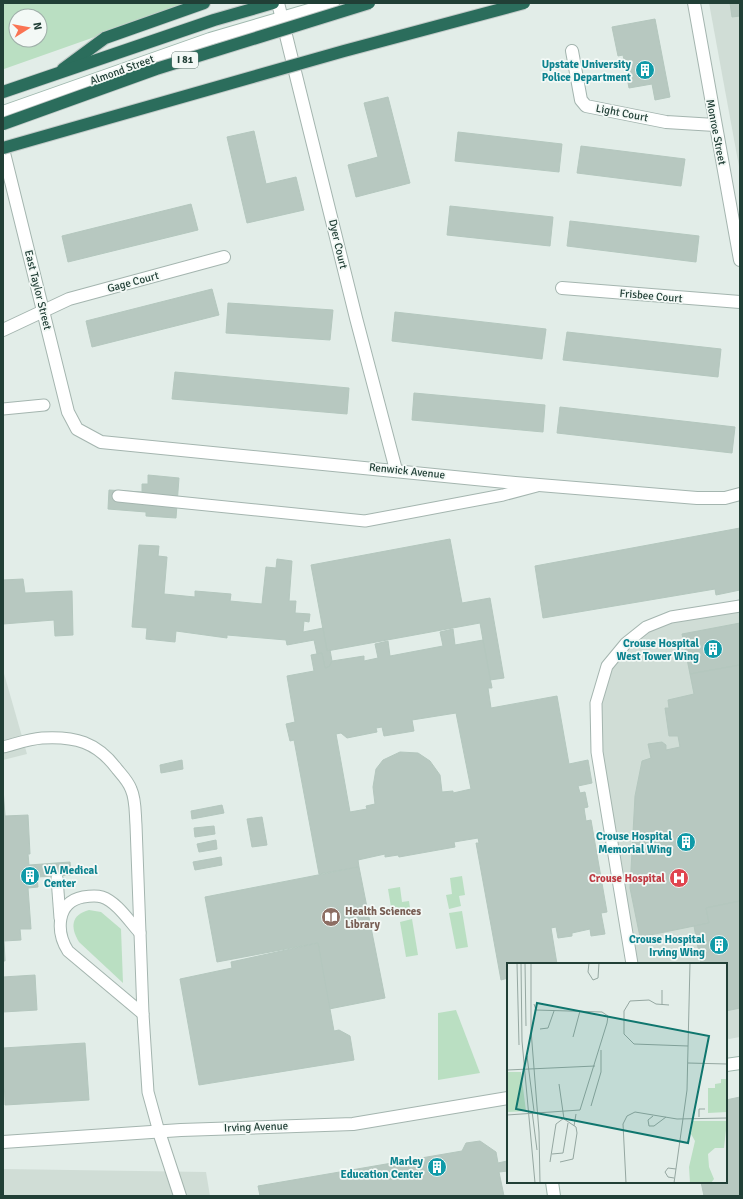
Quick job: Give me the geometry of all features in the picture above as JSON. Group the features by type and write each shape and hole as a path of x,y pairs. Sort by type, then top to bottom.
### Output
{"highway":[{"path":"53,76 105,38 204,3"},
{"path":"3,92 214,20 273,3"},
{"name":"I 81","path":"3,124 156,69 369,3"},
{"path":"3,149 344,51 524,3"}],"street":[{"name":"Dyer Court","path":"278,3 356,318 396,470"},
{"name":"Almond Street","path":"3,112 210,39 333,3"},
{"name":"Monroe Street","path":"694,3 740,260"},
{"name":"Light Court","path":"572,51 581,100 586,106 666,122 715,125"},
{"name":"East Taylor Street","path":"3,149 68,412 78,429"},
{"name":"Gage Court","path":"43,310 69,299 224,257"},
{"name":"Frisbee Court","path":"562,288 740,302"},
{"path":"3,330 43,310"},
{"name":"Renwick Avenue","path":"78,429 101,442 541,485 697,498 725,498 740,494"},
{"path":"727,1065 740,1063"},
{"name":"Irving Avenue","path":"3,1142 159,1132 353,1124 507,1098"},
{"path":"159,1132 180,1196"},
{"path":"552,1183 554,1196"}],"lane":[{"path":"3,409 44,405"},
{"path":"118,496 365,521 503,495 541,485"},
{"path":"632,963 597,752 596,703 607,666 626,643 646,626 671,617 740,606"},
{"path":"3,747 40,738 76,740 91,744 102,751 131,788 134,800 143,1014 148,1092 159,1132"},
{"path":"57,878 60,918 59,929 62,941 68,951 143,1014"},
{"path":"60,918 72,901 92,895 101,897 116,907 140,933"}],"shaded area":[{"path":"709,3 740,3 740,172"},
{"name":"Crouse Hospital","path":"740,606 740,1037 729,1039 727,1038 727,963 632,963 604,793 596,703 607,666 646,627"},
{"path":"3,670 27,754 3,760"},
{"path":"3,1169 206,1172 210,1196 3,1196"}],"green space":[{"path":"3,3 191,3 4,69"},
{"path":"462,876 465,895 459,896 461,906 449,909 446,895 452,894 450,878"},
{"path":"400,887 402,902 409,901 411,915 399,917 397,907 391,907 388,889"},
{"path":"89,910 101,912 121,929 123,983 79,942 76,937 73,927 74,922 79,915"},
{"path":"462,911 468,947 456,949 449,913"},
{"path":"412,919 418,955 406,957 400,922"},
{"path":"456,1010 480,1073 438,1080 438,1013"}],"building":[{"path":"730,3 740,3 740,16 732,17"},
{"name":"Upstate University Police Department","path":"655,19 670,97 655,100 652,84 629,88 623,55 618,56 612,27"},
{"path":"388,97 410,183 356,197 348,165 378,157 364,103"},
{"path":"254,131 266,184 296,177 304,210 247,223 227,137"},
{"path":"458,132 562,144 559,172 455,161"},
{"path":"581,146 685,159 681,186 577,173"},
{"path":"191,204 198,230 68,262 62,236"},
{"path":"450,206 553,217 550,246 447,235"},
{"path":"570,221 699,236 696,262 567,246"},
{"path":"212,289 219,315 92,347 86,321"},
{"path":"228,303 333,310 330,340 226,333"},
{"path":"395,312 546,329 542,359 392,341"},
{"path":"567,332 721,349 718,377 563,360"},
{"path":"175,372 349,388 347,414 172,399"},
{"path":"414,393 545,405 543,432 412,420"},
{"path":"560,407 735,427 732,453 557,433"},
{"path":"148,475 179,478 176,518 146,516 146,512 108,509 109,490 142,492 142,484 148,484"},
{"path":"740,528 740,590 716,595 715,589 543,618 535,566"},
{"path":"450,539 462,603 490,598 504,678 490,680 480,623 327,651 311,565"},
{"path":"139,545 159,546 158,556 167,557 164,594 195,597 195,591 231,594 230,601 262,604 266,567 276,568 277,559 292,561 289,601 296,601 295,613 310,614 309,622 304,621 303,632 323,628 327,651 330,650 332,661 329,667 325,668 322,653 317,654 314,640 287,645 286,640 227,635 227,638 176,631 175,642 146,639 147,628 132,627"},
{"path":"23,579 25,593 72,591 73,635 55,636 54,620 3,624 3,580"},
{"name":"Crouse Hospital West Tower Wing","path":"740,623 740,665 690,674 682,634"},
{"path":"453,629 455,645 483,640 492,688 488,688 491,708 557,696 569,764 588,760 592,783 578,786 580,793 585,792 588,807 584,808 586,821 591,820 607,912 601,913 605,934 591,936 590,929 572,933 572,936 558,938 556,927 551,928 557,963 507,963 507,978 501,980 476,843 479,843 478,838 454,842 455,847 399,857 398,855 385,857 385,854 358,860 359,867 319,874 294,740 290,741 286,724 295,722 287,676 314,671 311,655 322,653 325,668 329,667 332,661 364,656 364,661 378,658 375,644 388,641 390,656 443,646 440,632","holes":["456,713 471,789 453,793 453,791 442,792 440,775 430,761 418,753 400,752 383,760 376,769 373,787 375,804 366,806 367,809 350,812 336,734 341,733 347,738 377,732 376,728 382,727 384,736 414,731 412,720"]},
{"name":"Crouse Hospital Memorial Wing","path":"740,665 740,901 706,908 709,923 640,937 630,888 635,796 642,761 651,758 648,744 662,742 666,745 666,750 680,747 678,736 669,736 665,708 669,708 668,700 694,694 690,674"},
{"path":"182,760 183,769 161,773 160,765"},
{"name":"VA Medical Center","path":"3,788 5,816 28,815 30,854 28,854 29,865 70,862 71,875 37,877 38,887 28,888 31,929 20,929 21,940 4,941 5,961 3,961"},
{"path":"222,805 224,813 192,819 191,811"},
{"path":"262,817 267,845 252,847 247,819"},
{"path":"214,826 215,834 195,837 194,828"},
{"path":"216,840 217,849 199,852 197,844"},
{"path":"221,857 222,865 195,870 193,862"},
{"path":"359,867 385,998 329,1009 318,943 217,962 205,897"},
{"name":"Crouse Hospital Irving Wing","path":"740,901 740,1008 727,1011 727,963 701,963 694,926 709,923 706,908"},
{"path":"318,943 334,1031 339,1030 350,1036 354,1060 199,1085 180,979 232,968 231,962"},
{"path":"35,975 37,1010 3,1012 3,977"},
{"path":"85,1043 89,1100 5,1105 3,1048"},
{"path":"740,1097 740,1196 704,1196 701,1183 727,1183 727,1100"},
{"name":"Marley Education Center","path":"480,1141 496,1152 498,1163 507,1161 507,1171 499,1172 504,1196 260,1196 258,1186 462,1151 466,1143"}],"place":[{"name":"Upstate University Police Department","path":"645,70"},
{"name":"Crouse Hospital West Tower Wing","path":"713,649"},
{"name":"Crouse Hospital Memorial Wing","path":"686,842"},
{"name":"VA Medical Center","path":"30,876"},
{"name":"Crouse Hospital","path":"679,878"},
{"name":"Health Sciences Library","path":"331,917"},
{"name":"Crouse Hospital Irving Wing","path":"719,945"},
{"name":"Marley Education Center","path":"437,1167"}]}
